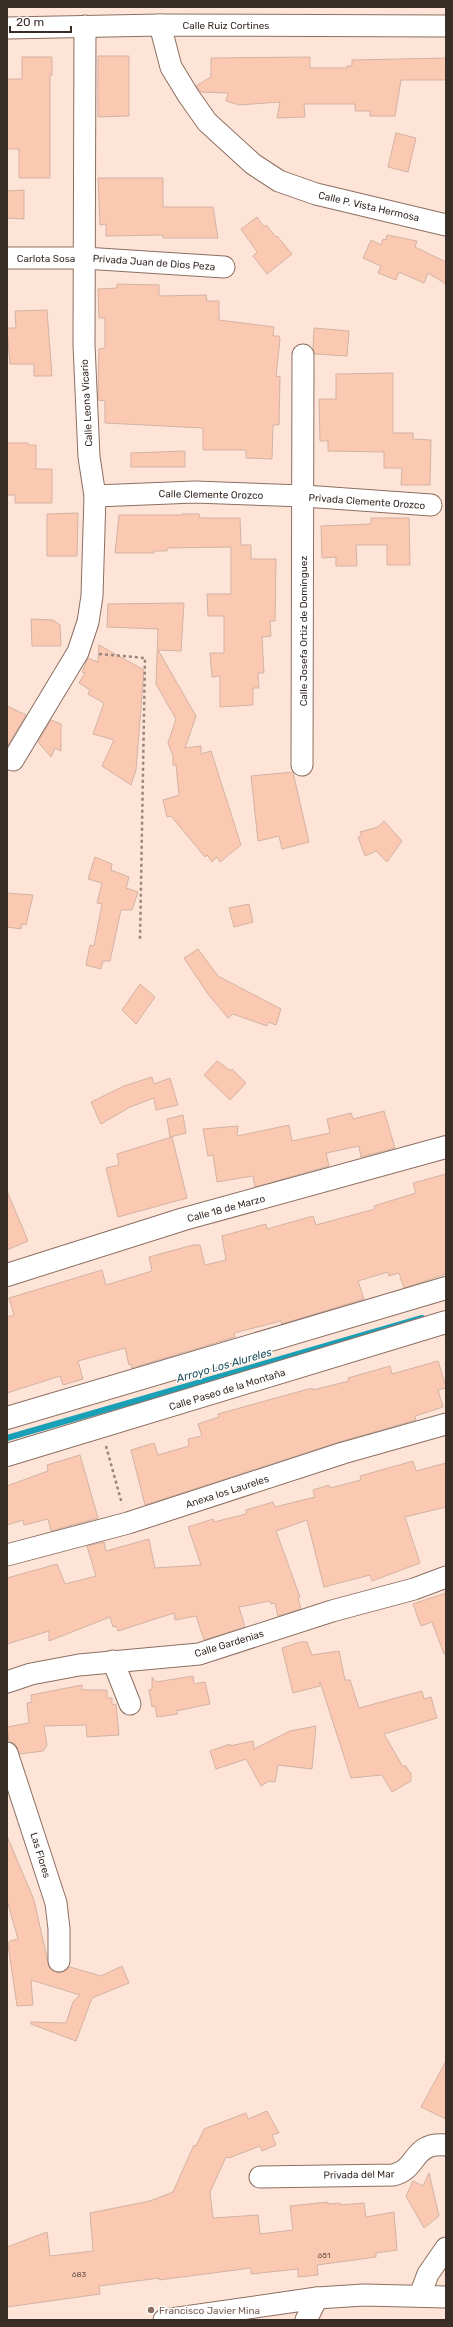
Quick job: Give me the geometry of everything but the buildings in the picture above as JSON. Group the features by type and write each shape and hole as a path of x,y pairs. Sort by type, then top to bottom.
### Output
{"main road":[{"name":"Calle 18 de Marzo","path":"7,1275 184,1219 446,1148"},
{"path":"7,1418 446,1288"},
{"name":"Calle Paseo de la Montaña","path":"7,1455 101,1428 446,1322"}],"street":[{"name":"Calle Ruiz Cortines","path":"7,28 160,25 263,16 446,26"},
{"name":"Calle P. Vista Hermosa","path":"160,25 171,67 188,95 207,122 253,164 279,181 316,194 446,225"},
{"name":"Calle Leona Vicario","path":"13,760 78,652 88,622 92,596 95,496 89,457 84,345 85,26"},
{"name":"Carlota Sosa","path":"7,258 84,258"},
{"name":"Privada Juan de Dios Peza","path":"84,258 224,267"},
{"name":"Calle Josefa Ortiz de Domínguez","path":"302,765 304,496 303,355"},
{"name":"Calle Clemente Orozco","path":"95,496 195,492 304,496"},
{"name":"Privada Clemente Orozco","path":"304,496 431,505"},
{"name":"Anexa los Laureles","path":"7,1555 128,1523 343,1453 446,1424"},
{"name":"Calle Gardenias","path":"7,1682 55,1669 113,1661 198,1654 332,1611 414,1589 446,1577"},
{"path":"113,1661 130,1704"},
{"name":"Las Flores","path":"7,1753 56,1903 59,1929 59,1961"},
{"name":"Privada del Mar","path":"260,2177 401,2174 420,2151 428,2145 446,2144"},
{"path":"420,2295 428,2274 446,2248"},
{"path":"164,2320 317,2298 364,2295 420,2295 446,2297"},
{"path":"306,2320 317,2298"}],"path":[{"path":"78,652 145,658 140,941"},
{"path":"101,1428 128,1523"}],"waterway":[{"name":"Arroyo Los Alureles","path":"7,1438 422,1318"}],"place":[{"name":"Francisco Javier Mina","path":"151,2310"}]}
